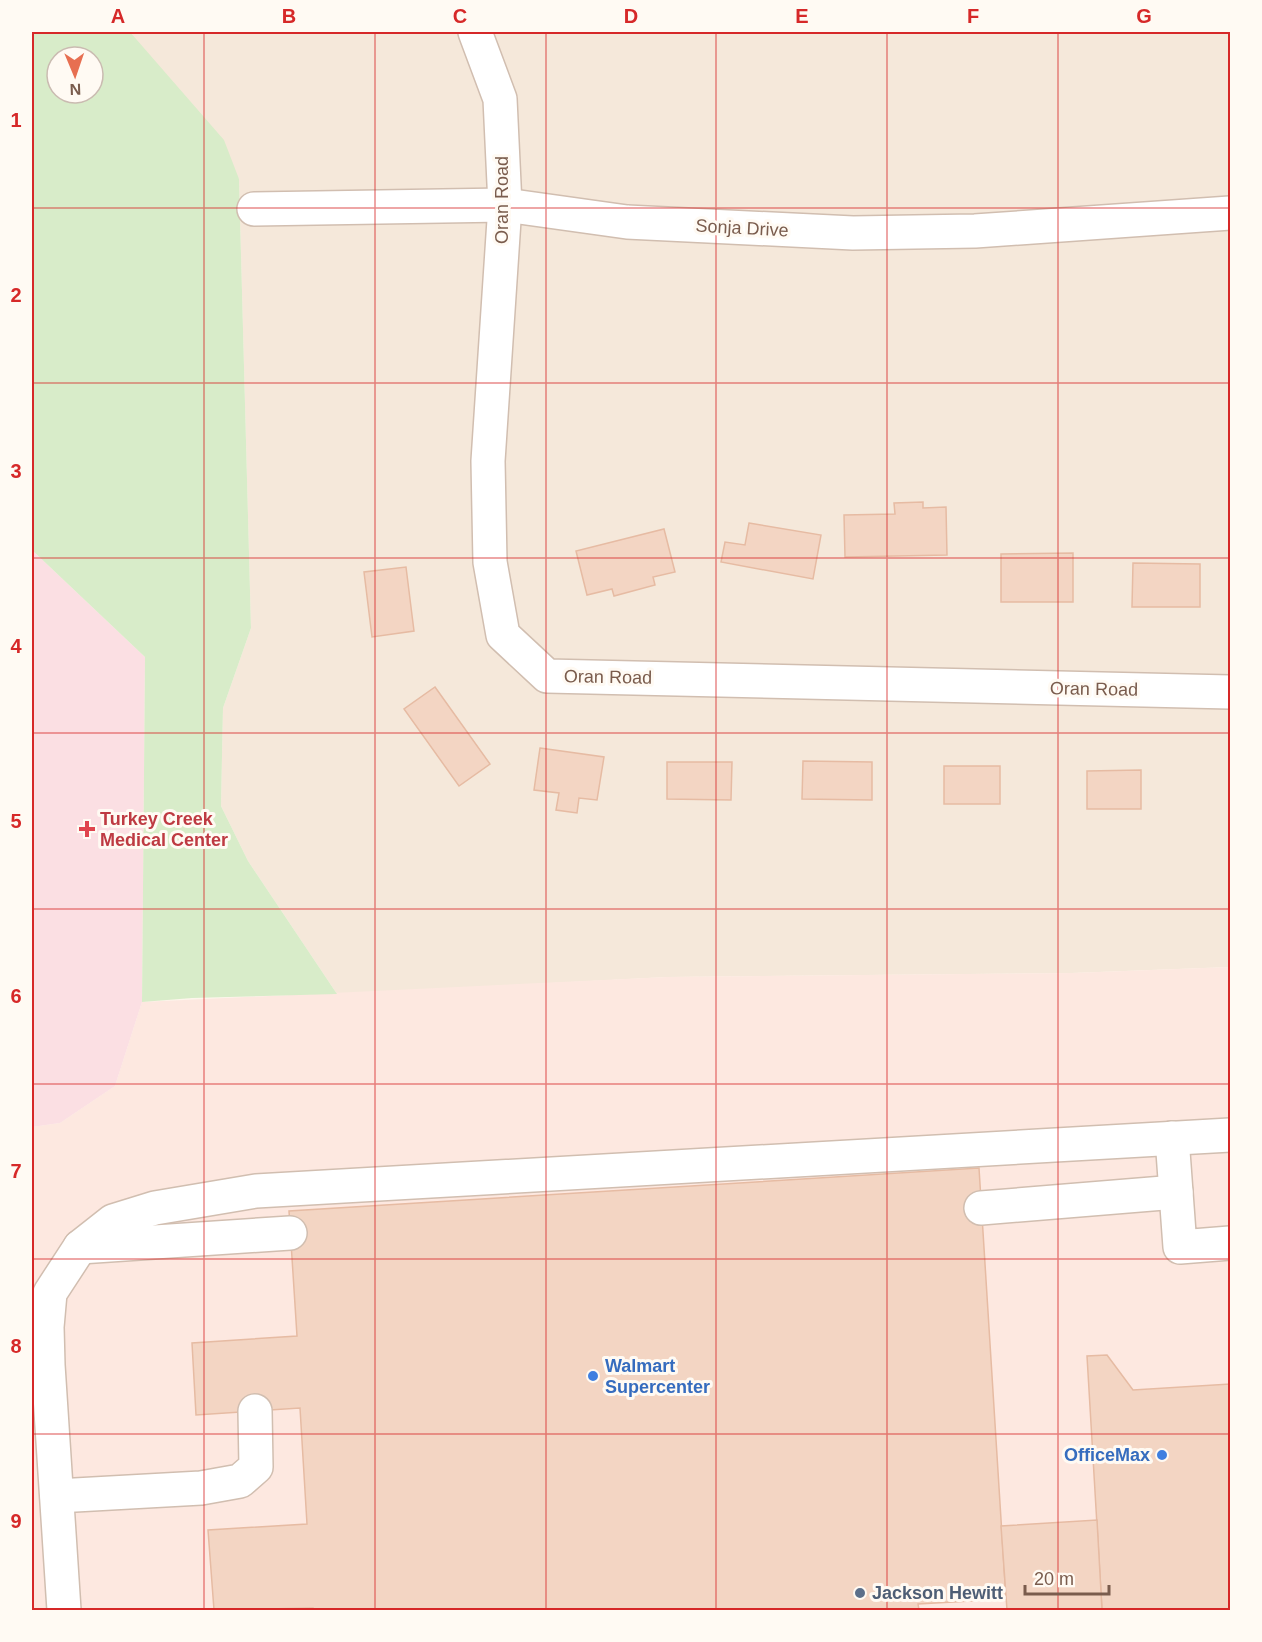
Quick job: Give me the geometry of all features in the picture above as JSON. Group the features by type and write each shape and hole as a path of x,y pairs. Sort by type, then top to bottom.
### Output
{"street":[{"name":"Oran Road","path":"475,32 500,99 505,205 488,461 490,562 503,635 547,675 1230,692"},
{"name":"Sonja Drive","path":"254,209 505,205 627,222 853,233 975,231 1230,213"},
{"path":"64,1611 57,1496 39,1328 50,1293 80,1247 113,1221 155,1208 256,1191 1230,1135"},
{"path":"1172,1138 1180,1246 1230,1243"},
{"path":"981,1208 1176,1192"},
{"path":"80,1247 290,1233"},
{"path":"57,1496 201,1488 240,1481 256,1467 255,1411"}],"shaded area":[{"path":"130,32 1230,32 1230,967 1072,973 667,977 337,994 248,861 221,806 223,708 251,628 239,179"},
{"name":"Turkey Creek Medical Center","path":"32,550 145,657 142,1002 115,1086 60,1123 32,1127"},
{"path":"1230,967 1230,1610 32,1610 32,1127 60,1123 115,1086 142,1002 667,977 1072,973"}],"green space":[{"path":"32,32 130,32 224,140 239,179 251,628 223,708 221,806 248,861 337,994 192,998 142,1002 145,657 32,550"}],"building":[{"path":"923,502 923,508 946,507 947,555 845,557 844,515 895,514 894,503"},
{"path":"749,523 821,535 813,579 721,562 725,542 745,545"},
{"path":"664,529 675,572 653,577 655,585 614,596 612,589 587,595 576,551"},
{"path":"1073,553 1073,602 1001,602 1001,554"},
{"path":"1133,563 1200,564 1200,607 1132,607"},
{"path":"406,567 414,631 372,637 364,572"},
{"path":"435,687 490,764 459,786 404,709"},
{"path":"540,748 604,757 597,800 579,798 577,813 556,810 559,793 534,790"},
{"path":"803,761 872,762 872,800 802,799"},
{"path":"667,762 732,762 731,800 667,799"},
{"path":"944,766 1000,766 1000,804 944,804"},
{"path":"1141,770 1141,809 1087,809 1087,771"},
{"name":"Walmart Supercenter","path":"979,1168 1006,1599 918,1604 919,1610 313,1610 313,1608 214,1610 208,1530 307,1524 300,1408 196,1415 192,1343 297,1336 289,1211"},
{"name":"OfficeMax","path":"1107,1355 1133,1390 1230,1384 1230,1610 1102,1610 1087,1356"},
{"path":"1097,1520 1102,1610 1007,1610 1001,1526"}],"place":[{"name":"Turkey Creek Medical Center","path":"87,829"},
{"name":"Walmart Supercenter","path":"593,1376"},
{"name":"OfficeMax","path":"1162,1455"},
{"name":"Jackson Hewitt","path":"860,1593"}]}
